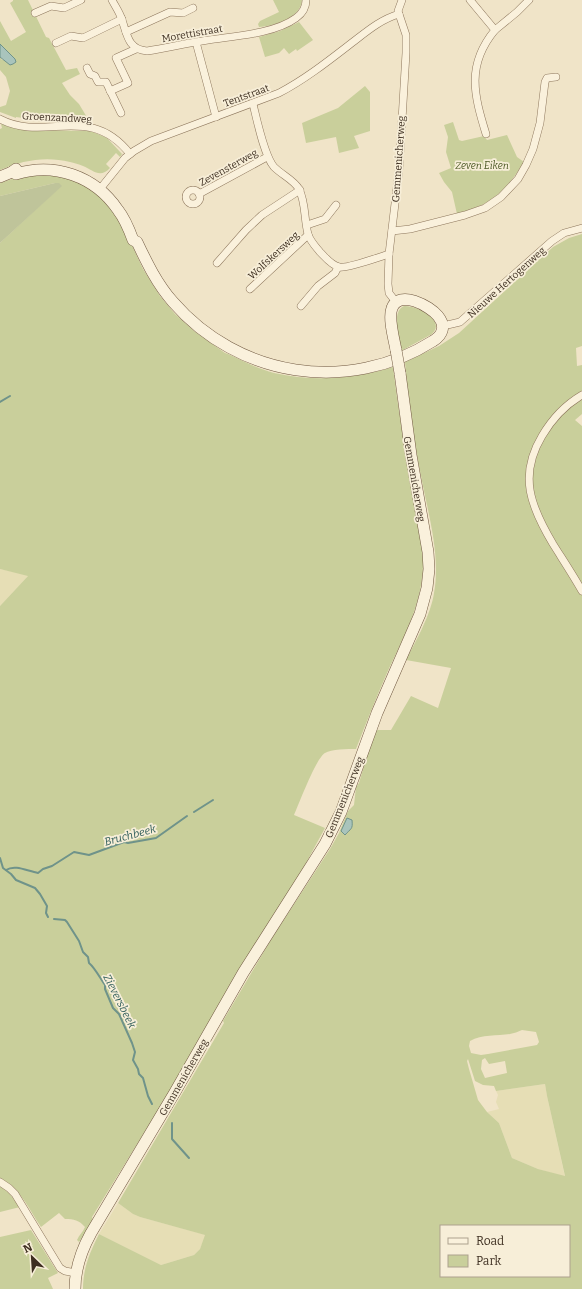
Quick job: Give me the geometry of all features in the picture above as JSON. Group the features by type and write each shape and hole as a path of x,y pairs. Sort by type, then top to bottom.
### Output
{"main road":[{"path":"0,177 12,172 16,174 30,170 45,169 62,171 112,190 124,207 138,238 137,242 146,263 157,281 173,302 210,336 251,358 280,367 312,372 326,373 349,371 402,357 428,344 441,335 443,326 442,321 424,305 408,300 396,302"},
{"name":"Gemmenicherweg","path":"75,1289 76,1273 80,1254 94,1228 175,1092 243,973 329,838 341,812 377,712 420,614 427,588 429,569 428,552 411,455 391,311 392,306 396,302"}],"street":[{"path":"35,14 51,6 64,8 81,0"},
{"path":"113,0 126,32 136,49"},
{"name":"Morettistraat","path":"110,91 128,83 116,58 136,49 147,51 254,32 282,25 303,12 306,6 306,0"},
{"path":"470,0 495,30"},
{"path":"486,134 476,90 475,70 479,54 486,41 495,30 529,0"},
{"path":"399,14 399,8 403,1"},
{"path":"126,32 170,12 183,13 193,8"},
{"name":"Tentstraat","path":"102,186 118,165 130,154 151,141 280,93 322,66 380,22 399,14"},
{"name":"Gemmenicherweg","path":"396,302 388,289 389,254 398,170 407,40 399,14"},
{"path":"56,43 71,36 83,38 122,19"},
{"path":"196,42 216,117"},
{"path":"87,68 90,74 95,76 98,82 106,82 121,113"},
{"path":"392,231 410,230 464,215 485,208 501,197 518,179 526,165 533,149 540,123 544,82 547,78 556,77"},
{"path":"253,104 267,157 274,166 300,190 308,235 325,257 333,265 343,268 389,254"},
{"name":"Groenzandweg","path":"0,118 8,122 27,127 86,126 100,130 115,140 130,154"},
{"name":"Zevensterweg","path":"199,194 267,157"},
{"path":"217,263 246,230 262,215 300,190"},
{"path":"306,225 325,219 336,206"},
{"name":"Nieuwe Hertogenweg","path":"443,326 460,322 552,241 564,233 582,228"},
{"name":"Wolfskersweg","path":"250,289 308,235"},
{"path":"301,306 318,286 335,273 338,267"},
{"path":"582,395 563,409 545,430 533,453 529,476 532,499 538,517 582,591"},
{"path":"0,1182 15,1194 60,1268 65,1271 76,1273"}],"shaded area":[{"path":"0,569 29,575 0,606"},
{"path":"545,1084 565,1177 538,1169 512,1158 499,1123 487,1112 499,1109 496,1102 498,1095 496,1091"},
{"path":"118,1203 133,1214 140,1217 206,1235 200,1249 194,1255 161,1265 99,1234"}],"green space":[{"path":"13,0 28,0 46,37 49,38 66,70 77,68 80,74 62,83 70,95 79,104 88,119 87,122 70,119 16,118 0,112 0,107 6,105 10,91 6,77 0,70 0,57 2,60 15,59 0,44 0,21 11,41 26,32 10,3"},
{"path":"273,0 302,0 297,12 286,20 272,25 259,27 258,24 260,21 279,12"},
{"path":"299,22 313,40 297,51 296,49 289,54 284,48 279,53 265,57 259,37 280,31"},
{"path":"365,86 370,92 370,131 354,136 359,148 339,153 336,137 306,143 302,123 338,108"},
{"name":"Zeven Eiken","path":"453,122 459,140 462,141 484,136 487,140 507,135 517,157 524,162 504,189 496,196 480,206 457,214 452,192 439,173 451,168 446,152 448,137 444,125"},
{"path":"1,124 27,130 91,131 107,138 122,154 120,157 116,153 106,164 110,168 103,173 96,173 81,165 52,159 26,161 0,170"},
{"path":"41,172 72,179 91,188 103,197 124,228 143,269 160,296 175,314 194,331 225,353 256,367 274,373 304,378 349,377 393,367 405,448 423,550 422,582 415,609 356,749 331,751 325,753 321,757 294,815 325,828 300,874 181,1073 92,1217 93,1221 79,1242 77,1240 85,1227 81,1223 74,1220 65,1219 59,1213 41,1227 19,1193 0,1178 0,606 28,576 0,569 0,243 61,186 55,183 0,196 0,183"},
{"path":"59,183 62,186 0,243 0,196"},
{"path":"582,234 582,346 576,348 577,366 582,365 582,414 575,420 582,426 582,1289 83,1289 84,1274 88,1260 99,1234 161,1265 194,1255 200,1249 205,1235 140,1217 133,1214 118,1203 224,1023 223,1021 272,938 339,833 348,811 354,805 356,787 359,783 376,730 391,730 411,696 438,708 451,668 406,660 430,610 436,579 436,564 433,534 413,434 405,362 439,346 459,333 553,247 569,238","holes":["522,1030 536,1032 539,1042 537,1045 481,1055 471,1053 469,1046 470,1041 485,1036 510,1034","485,1058 489,1064 505,1061 507,1073 485,1078 481,1069 482,1060","468,1059 475,1081 483,1085 494,1086 496,1091 545,1084 565,1176 538,1169 512,1158 499,1123 487,1112 478,1100 467,1061"]},
{"path":"404,306 416,308 428,314 436,324 436,329 432,334 401,351 397,319 400,309"},
{"path":"0,1186 9,1193 20,1207 0,1212"},
{"path":"31,1230 58,1273 48,1278 53,1289 0,1289 0,1237"}],"water":[{"path":"0,44 15,59 16,62 10,65 0,57"},
{"path":"347,818 352,820 352,826 345,835 341,831"}],"waterway":[{"path":"0,402 10,396"},
{"name":"Bruchbeek","path":"194,812 213,800"},
{"name":"Bruchbeek","path":"6,870 10,868 17,868 38,873 74,852 89,855 124,842 128,843 156,838 187,816"},
{"name":"Zieversbeek","path":"0,858 3,868 16,880 35,888 40,894 47,906 46,913 48,917"},
{"name":"Zieversbeek","path":"54,919 65,920 67,922 79,941 83,952 88,957 89,963 105,985 105,989 113,1008 119,1014 132,1043 135,1052 133,1060 139,1074 143,1078 152,1104"},
{"name":"Zieversbeek","path":"172,1123 172,1139 189,1158"}]}
